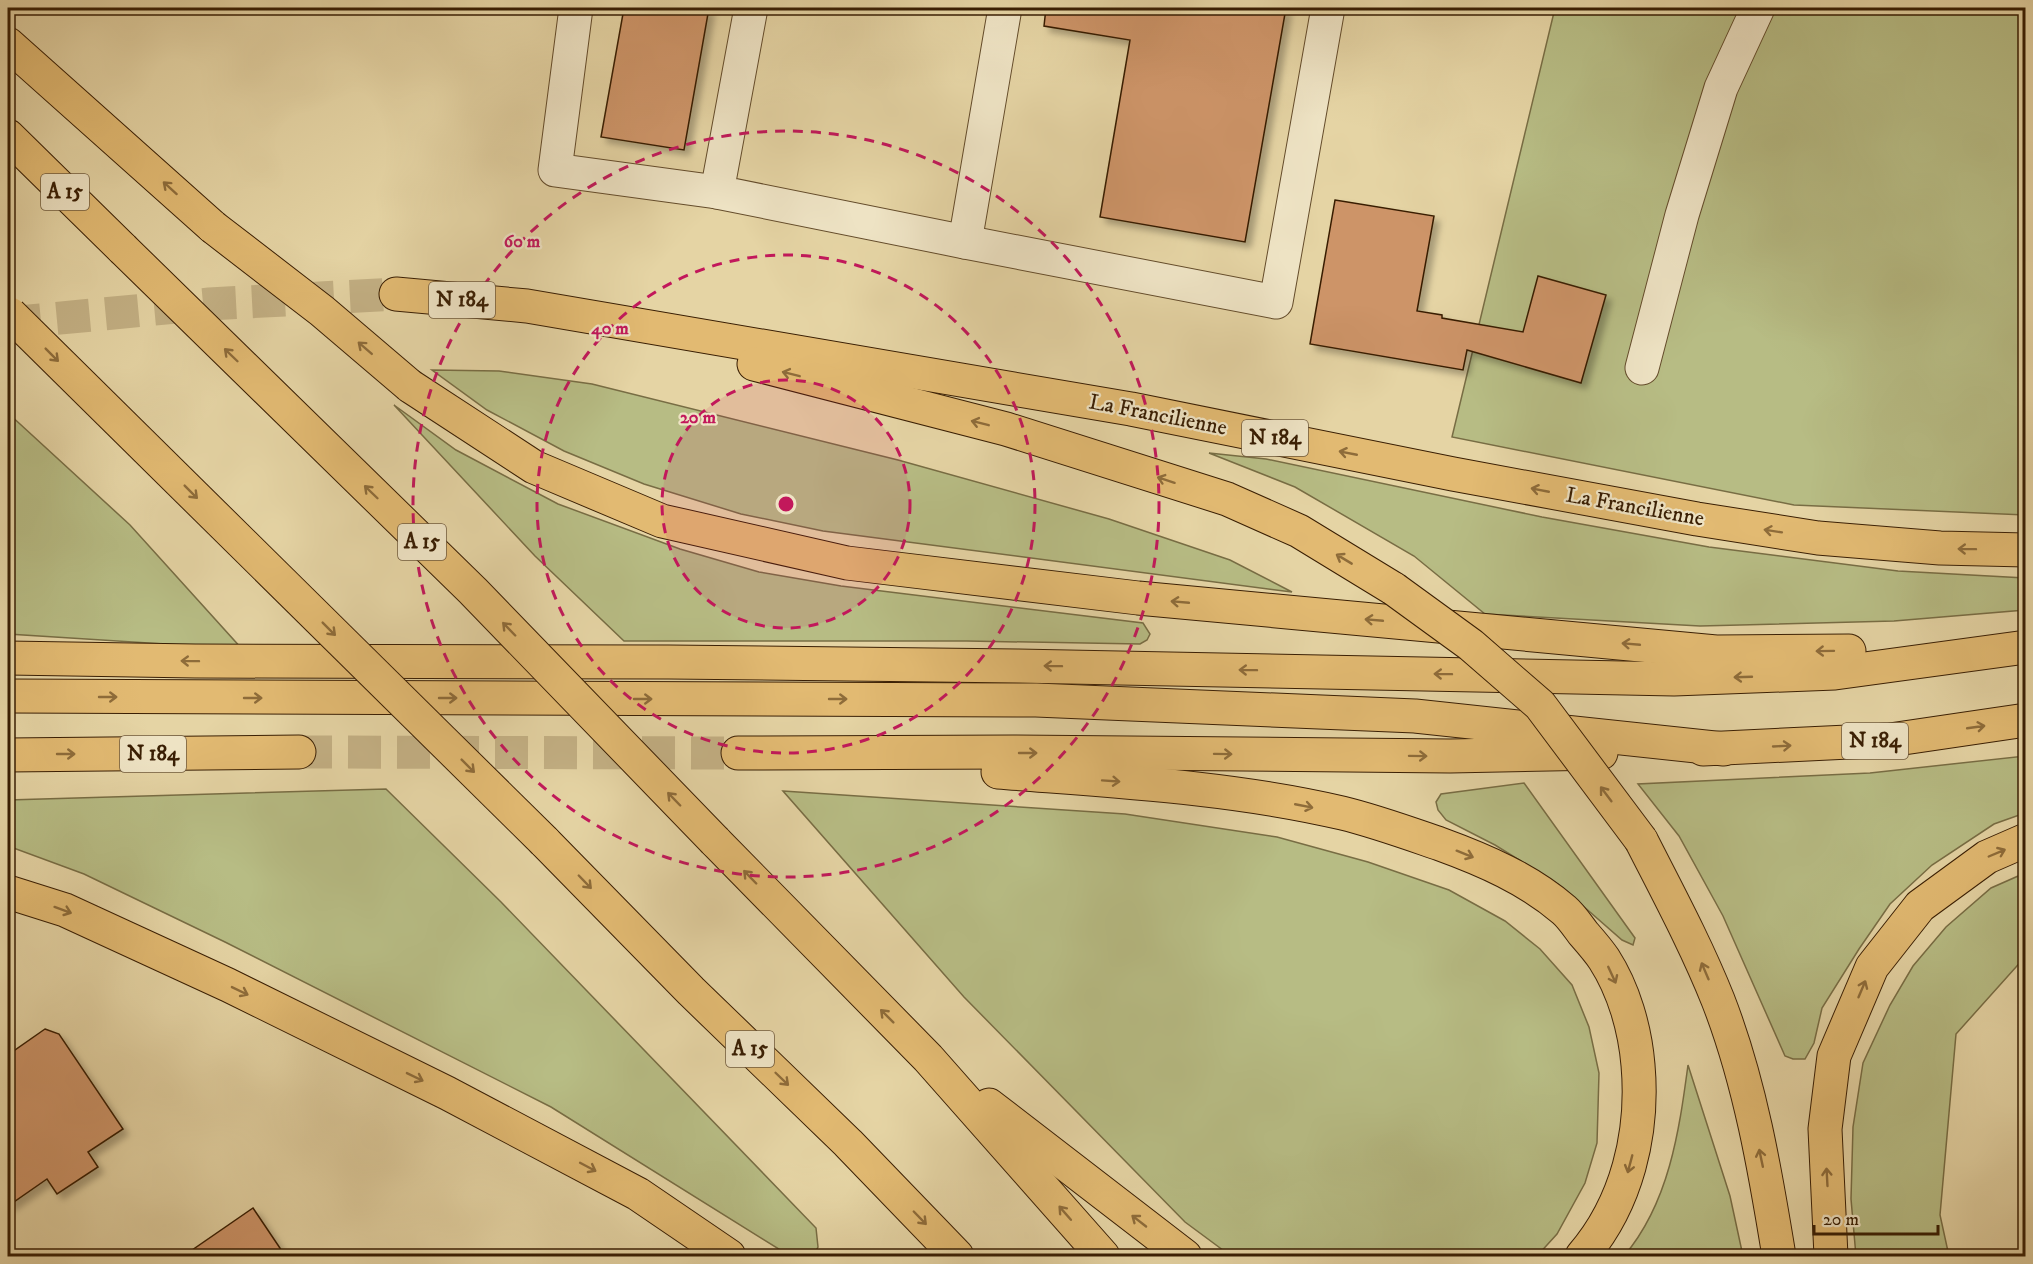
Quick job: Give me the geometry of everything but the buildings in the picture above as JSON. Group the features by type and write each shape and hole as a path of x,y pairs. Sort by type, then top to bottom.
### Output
{"highway":[{"path":"8,44 213,227 322,310 410,386 534,467 662,521 847,563 1138,598 1716,652 2018,648"},
{"name":"A 15","path":"8,136 472,591 928,1058 1103,1257"},
{"name":"La Francilienne","path":"396,294 527,306 1131,409 1441,472 1697,519 1818,538 1940,548 2025,550"},
{"path":"527,306 1006,429 1227,499 1299,531 1394,589 1471,645 1540,705 1641,840 1683,920 1718,1002 1748,1095 1766,1179 1779,1257"},
{"name":"A 15","path":"8,313 544,841 691,991 848,1143 957,1257"},
{"path":"8,657 195,661 669,662 1018,666 1674,679 1835,673 2018,648"},
{"path":"8,696 1036,699 1415,716 1724,748"},
{"name":"N 184","path":"1582,1257 1616,1205 1630,1166 1640,1106 1638,1057 1629,1011 1604,959 1565,911 1517,877 1466,854 1410,834 1343,814 1273,800 1126,782 738,753 1450,756 1643,752 1890,740 2025,720"},
{"name":"N 184","path":"8,755 299,752"},
{"path":"1831,1257 1825,1129 1834,1056 1872,967 1920,906 1987,857 2025,840"},
{"path":"8,892 65,910 228,985 447,1093 638,1194 729,1257"},
{"path":"928,1058 1185,1257"}],"lane":[{"path":"576,8 555,170 717,192 1276,302 1328,8"},
{"path":"717,192 751,8"},
{"path":"964,242 1005,8"},
{"path":"1642,368 1682,215 1721,88 1758,8"}],"green space":[{"path":"1555,8 2025,8 2025,515 1794,505 1452,437"},
{"path":"432,370 499,371 592,384 898,460 1109,519 1230,560 1292,592 823,531 741,514 644,484 564,451 487,410"},
{"path":"394,405 456,450 558,504 680,549 759,572 841,586 1143,623 1150,634 1147,640 1140,644 967,641 624,641 535,556"},
{"path":"8,413 130,525 242,649 8,634"},
{"path":"1209,453 1266,459 1542,517 1709,547 1898,571 2025,578 2025,610 1894,621 1700,626 1485,614 1414,556 1295,487"},
{"path":"2025,756 2025,813 1994,824 1932,865 1890,904 1822,1008 1814,1043 1805,1059 1785,1056 1723,916 1679,836 1638,784 1870,773"},
{"path":"1524,783 1635,938 1633,945 1622,940 1558,884 1495,845 1446,820 1438,810 1436,802 1441,794"},
{"path":"386,789 501,902 816,1228 818,1247 813,1256 790,1256 551,1107 225,942 84,874 8,846 8,800"},
{"path":"783,791 1125,814 1277,837 1368,862 1449,890 1505,921 1540,949 1572,985 1589,1027 1599,1073 1597,1143 1585,1183 1557,1234 1537,1256 1231,1256 1185,1222 964,997"},
{"path":"2025,873 2025,957 1956,1034 1940,1215 1949,1256 1856,1256 1851,1199 1853,1127 1863,1063 1890,1005 1913,966 1946,927 1991,888"},
{"path":"1688,1065 1730,1196 1743,1256 1624,1256 1652,1213 1662,1190 1676,1141"}],"tunnel":[{"path":"8,323 209,304 396,294"},
{"path":"299,752 738,753"}]}
